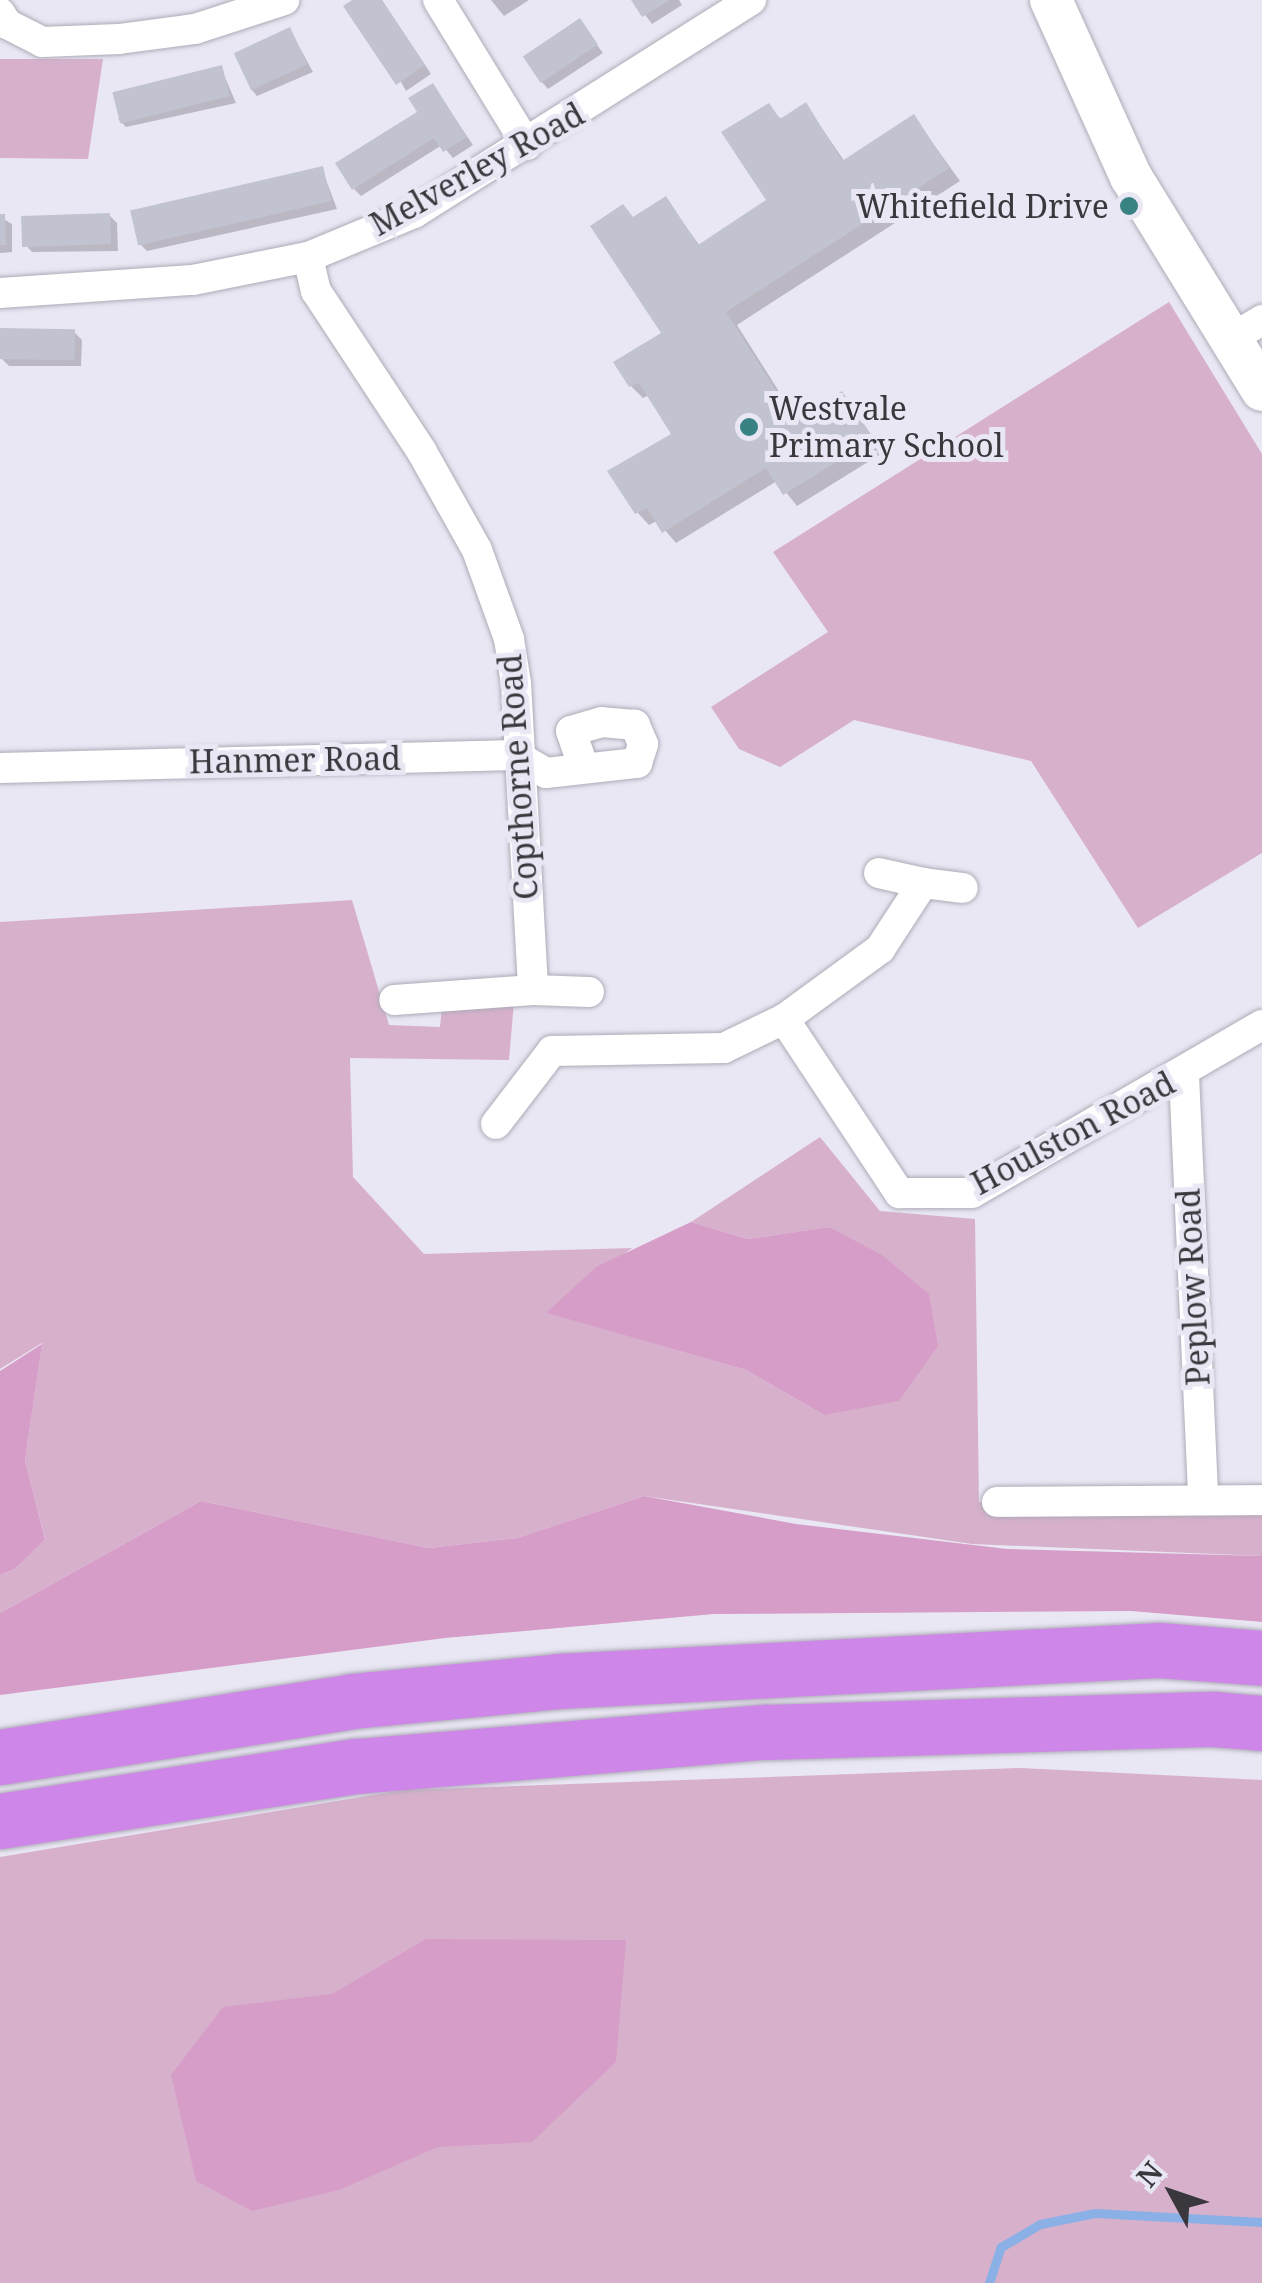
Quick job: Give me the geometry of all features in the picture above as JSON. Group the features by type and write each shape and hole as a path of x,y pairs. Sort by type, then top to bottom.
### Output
{"highway":[{"path":"0,1757 352,1700 558,1681 1159,1650 1262,1658"},
{"path":"0,1821 357,1766 766,1732 1214,1718 1262,1723"}],"main road":[{"path":"1052,0 1131,177 1246,330 1262,390"}],"street":[{"path":"0,13 7,24 42,42 119,39 195,29 284,0"},
{"path":"438,0 527,145"},
{"name":"Melverley Road","path":"0,294 192,280 308,257 414,213 527,145 739,3"},
{"name":"Copthorne Road","path":"308,257 316,290 406,425 477,550 509,640 534,990"},
{"name":"Hanmer Road","path":"0,768 516,755 546,774 583,764"},
{"path":"880,873 923,884 963,888"},
{"path":"496,1124 552,1051 724,1048 784,1019 880,949 923,884"},
{"path":"394,1000 534,990 589,992"},
{"name":"Houlston Road","path":"784,1019 900,1193 972,1193 1184,1075 1262,1025"},
{"name":"Peplow Road","path":"1184,1075 1203,1499"},
{"path":"997,1502 1262,1500"}],"shaded area":[{"path":"0,59 103,59 88,159 0,158"},
{"path":"1169,302 1262,454 1262,853 1138,928 1031,761 854,720 780,767 739,749 711,707 828,632 773,552"},
{"path":"352,900 389,1025 440,1027 443,997 514,1002 509,1060 350,1058 353,1177 424,1254 632,1248 547,1313 746,1370 824,1415 830,1227 748,1239 691,1222 820,1137 880,1211 975,1219 979,1502 1262,1504 1262,1556 972,1544 644,1496 517,1538 429,1548 201,1501 0,1613 0,1575 15,1569 45,1538 25,1460 42,1343 0,1369 0,922"},
{"path":"691,1222 748,1239 829,1227 882,1255 929,1294 938,1346 899,1401 824,1415 746,1370 546,1313 596,1267"},
{"path":"42,1344 25,1460 45,1539 15,1569 0,1575 0,1371"},
{"path":"644,1496 796,1524 1007,1549 1262,1556 1262,1622 1131,1611 714,1614 445,1638 0,1695 0,1613 201,1501 429,1548 517,1538"},
{"path":"1021,1768 1262,1780 1262,2283 0,2283 0,1857 403,1790"},
{"path":"426,1939 626,1940 616,2062 532,2142 438,2147 339,2190 252,2211 196,2181 171,2075 223,2007 332,1994"}],"building":[{"path":"352,0 382,0 425,65 396,85 343,6"},
{"path":"631,0 670,0 642,17"},
{"path":"580,18 598,45 541,83 523,57"},
{"path":"290,27 307,64 251,90 234,53"},
{"path":"222,65 230,96 120,123 112,92"},
{"path":"433,83 467,137 443,152 434,138 352,190 335,163 417,112 408,98"},
{"path":"806,102 842,161 914,114 949,168 726,312 794,419 842,391 874,439 783,495 766,468 662,533 647,508 635,514 607,471 671,434 639,383 629,387 613,362 661,333 590,226 623,204 633,217 666,196 698,245 766,200 721,132 769,103 780,119"},
{"path":"323,166 331,201 138,246 130,211"},
{"path":"110,213 111,244 22,247 21,216"},
{"path":"0,214 5,214 6,245 0,245"},
{"path":"0,328 75,329 74,360 0,359"}],"waterway":[{"path":"989,2283 1001,2247 1040,2224 1095,2213 1262,2222"}],"place":[{"name":"Whitefield Drive","path":"1129,206"},
{"name":"Westvale Primary School","path":"749,427"}]}
